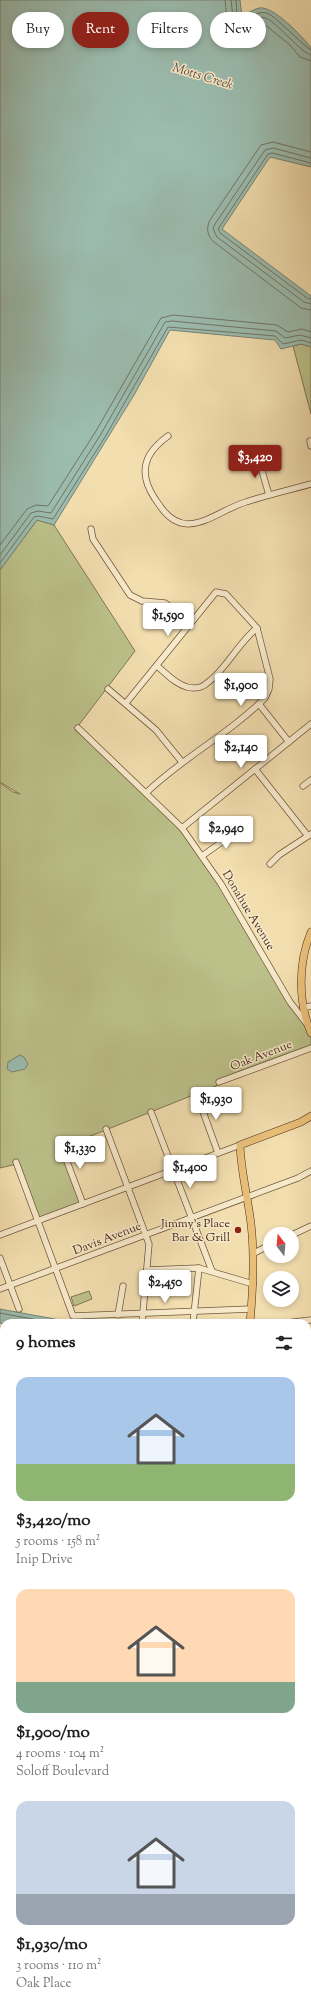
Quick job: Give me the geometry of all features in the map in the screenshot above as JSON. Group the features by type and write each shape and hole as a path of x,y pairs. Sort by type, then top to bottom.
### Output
{"main road":[{"path":"311,932 307,942 301,989 303,1008 311,1033"},
{"path":"250,1319 254,1252 240,1167 240,1145 301,1122 311,1116"}],"street":[{"path":"168,436 151,452 146,462 144,471 147,485 170,518 186,524 206,521 236,505 311,484"},
{"path":"258,457 269,495"},
{"path":"91,529 93,539 130,595 142,601 165,603 191,622"},
{"path":"126,703 214,594 220,592 226,594 257,628 270,683 267,695 259,704 206,747 163,776 146,793"},
{"path":"156,666 182,686 192,688 203,686 213,678 246,637 257,628"},
{"path":"108,689 156,730 182,762"},
{"path":"259,704 289,742"},
{"path":"182,828 311,724"},
{"name":"Donahue Avenue","path":"78,728 182,828 246,923 290,1002 308,1025"},
{"path":"255,769 309,835 279,855 270,864"},
{"path":"304,786 311,780"},
{"path":"202,856 240,829"},
{"path":"303,1008 311,1006"},
{"name":"Oak Avenue","path":"219,1082 311,1048"},
{"path":"197,1095 218,1153"},
{"path":"151,1112 212,1272"},
{"path":"106,1129 150,1247 142,1319"},
{"path":"60,1143 83,1204"},
{"path":"0,1235 240,1145"},
{"path":"16,1162 73,1316 251,1309"},
{"name":"Davis Avenue","path":"0,1290 246,1198 298,1178 311,1171"},
{"path":"299,1232 311,1226"},
{"path":"254,1252 263,1248"},
{"path":"0,1258 19,1308"},
{"path":"148,1270 199,1268 253,1284"},
{"path":"193,1319 199,1268"},
{"path":"118,1315 122,1286"}],"green space":[{"path":"301,344 311,347 311,414 293,346"},
{"path":"37,520 54,525 135,651 75,730 131,778 189,837 311,1032 311,1048 63,1147 84,1204 37,1221 17,1164 0,1168 0,783 13,792 20,794 0,782 0,570"},
{"path":"89,1291 92,1299 74,1306 71,1297"}],"water":[{"name":"Motts Creek","path":"0,0 240,0 242,12 210,12 210,48 266,48 266,12 251,12 259,8 265,8 272,11 287,23 311,48 311,167 270,157 222,229 311,296 311,347 301,344 281,349 275,340 170,330 134,395 54,525 37,520 0,570"},
{"path":"20,1055 24,1057 28,1064 25,1069 12,1072 7,1069 8,1062"},
{"path":"0,1309 54,1319 0,1319"}],"place":[{"name":"Jimmy's Place Bar & Grill","path":"238,1230"}]}
